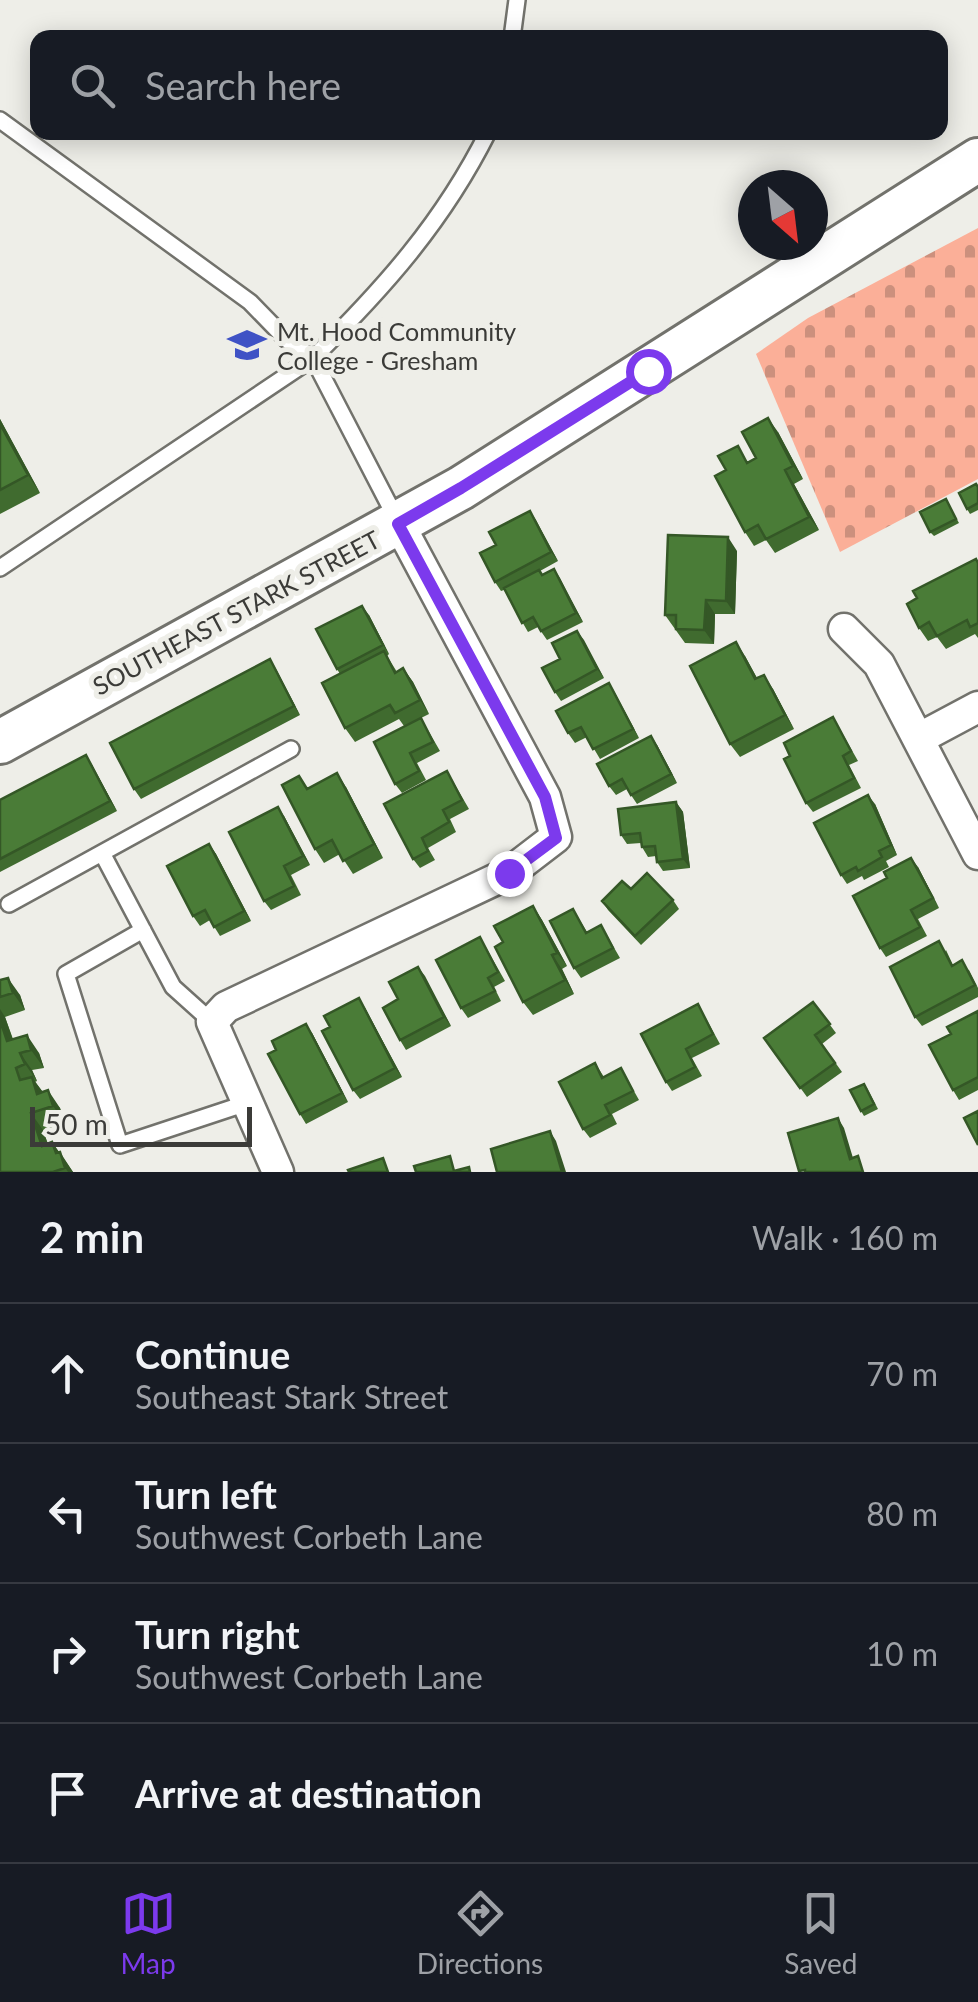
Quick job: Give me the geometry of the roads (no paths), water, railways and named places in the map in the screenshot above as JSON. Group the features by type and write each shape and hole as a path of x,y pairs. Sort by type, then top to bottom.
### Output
{"main road":[{"name":"SOUTHEAST STARK STREET","path":"0,742 398,524 529,446 978,160"}],"street":[{"path":"278,1172 212,1022 226,1007 509,873 556,838 545,797 398,524"},
{"path":"844,628 878,664 978,854"},
{"path":"918,739 978,707"}],"lane":[{"path":"513,30 517,0"},
{"path":"0,120 250,302 286,339 314,358 398,524"},
{"path":"0,568 314,358 382,290 444,210 483,140"},
{"path":"9,904 291,749"},
{"path":"102,854 173,987 212,1022"},
{"path":"142,930 66,974 120,1145 247,1103"}],"place":[{"name":"Mt. Hood Community College - Gresham","path":"247,345"}]}
